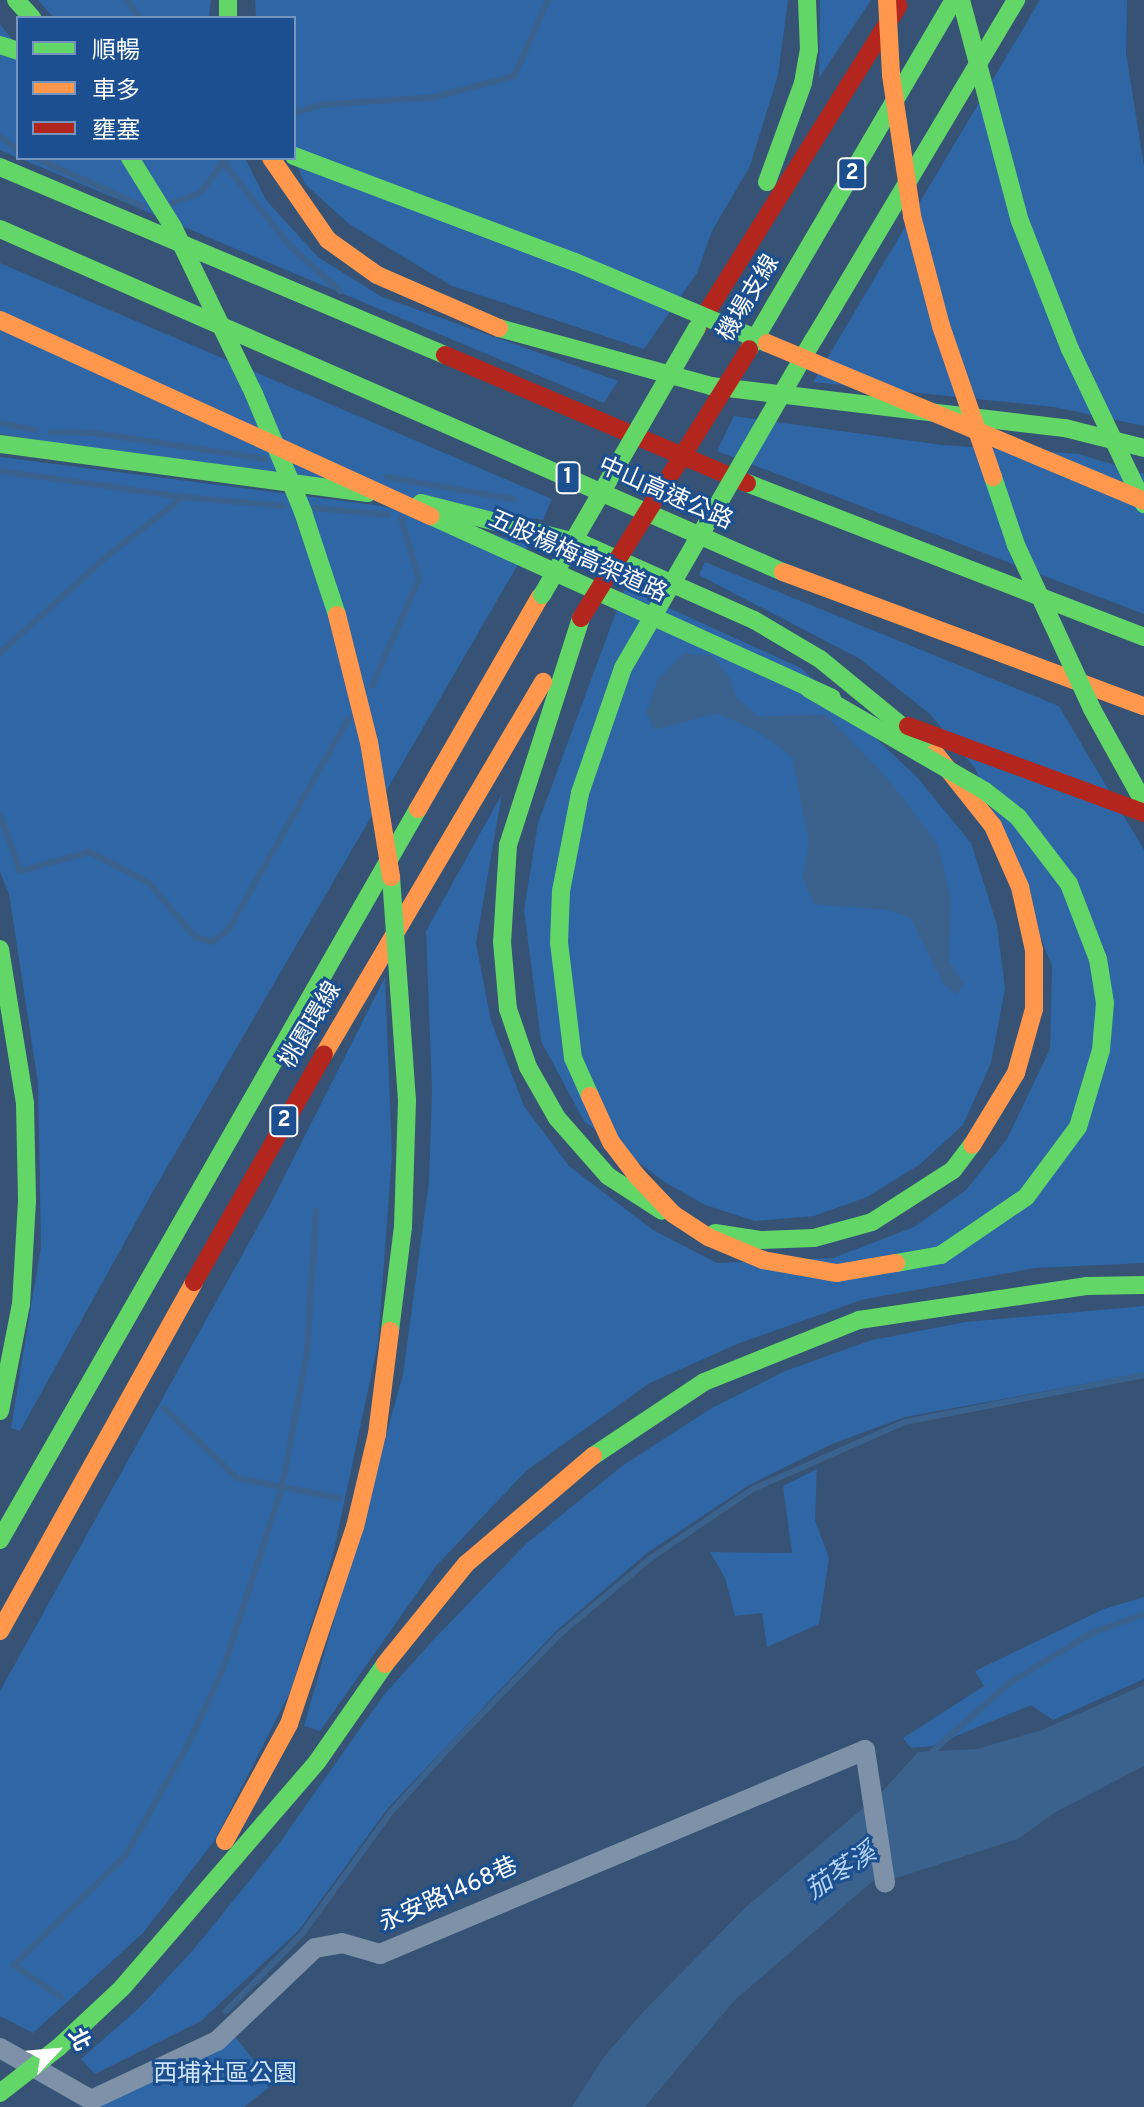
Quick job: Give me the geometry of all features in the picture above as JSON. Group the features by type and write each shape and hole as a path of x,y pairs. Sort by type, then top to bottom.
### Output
{"highway":[{"path":"16,0 30,16"},
{"path":"719,291 794,119 809,50 807,0"},
{"path":"887,0 891,75 912,216 949,354 1016,545 1092,709 1144,803"},
{"name":"機場支線","path":"540,597 719,291 901,0"},
{"name":"機場支線","path":"581,618 749,349 954,0"},
{"path":"961,0 1020,221 1070,349 1144,503"},
{"path":"809,689 985,791 1018,817 1069,884 1098,959 1105,1003 1101,1050 1078,1127 1026,1197 941,1255 837,1273 763,1260 708,1237 673,1214 611,1142 573,1058 561,997 561,891 597,734 644,626 1016,0"},
{"path":"296,157 575,262 1144,503"},
{"path":"131,160 173,227 254,394 303,512 340,624 369,742 391,870 407,1100 403,1227 377,1434 328,1621 289,1724 259,1783 169,1932"},
{"path":"272,160 328,240 340,249 377,275 434,303 522,338 711,386 1065,428 1144,448"},
{"name":"中山高速公路","path":"0,167 700,464 1144,637"},
{"name":"中山高速公路","path":"0,229 749,559 1144,706"},
{"name":"五股楊梅高架道路","path":"0,320 809,689 1144,813"},
{"path":"0,444 377,494 492,517 583,544 754,620 820,659 943,759 993,826 1020,887 1034,950 1034,1009 1016,1073 989,1122 953,1170 872,1222 814,1238 761,1240 710,1233 650,1205 608,1176 557,1118 528,1067 508,1009 502,942 508,845 581,618"},
{"name":"桃園環線","path":"0,1540 540,597"},
{"name":"桃園環線","path":"0,1631 279,1130 581,618"},
{"path":"0,949 25,1104 27,1201 21,1304 0,1411"},
{"path":"0,2093 59,2047 122,1988 317,1762 391,1655 466,1564 607,1444 704,1382 859,1320 1058,1289 1144,1285"}],"street":[{"name":"永安路1468巷","path":"0,2048 91,2100 217,2041 315,1948 342,1943 380,1954 865,1750 885,1883"}],"green space":[{"path":"38,0 211,0 209,16 52,16"},
{"path":"255,0 788,0 778,75 750,166 712,231 697,273 644,349 452,286 349,224 305,184 295,160 296,16 256,16"},
{"path":"820,0 871,0 819,78"},
{"path":"1040,0 1127,0 1126,53 1144,166 1144,426 1054,407 813,382"},
{"path":"0,24 16,44 16,157 0,150"},
{"path":"24,160 246,160 266,200 318,257 382,297 618,381 604,403"},
{"path":"0,263 552,499 543,520 0,434"},
{"path":"734,416 942,445 1079,454 1144,474 1144,614 717,451"},
{"path":"0,457 382,506 530,544 152,1193 20,1431 11,1428 41,1246 38,1083 9,894 0,872"},
{"path":"705,562 1059,706 1144,850 1144,1263 1035,1268 861,1300 737,1344 650,1383 527,1470 436,1566 320,1731 304,1726 403,1375 429,1181 432,1090 426,931 502,794 476,943 491,1021 524,1106 569,1166 653,1230 717,1263 833,1258 914,1227 966,1190 1007,1139 1050,1049 1052,966 975,768 929,713 860,659 699,575"},
{"path":"625,588 801,668 917,777 971,843 997,925 1005,989 991,1063 963,1125 919,1165 867,1197 814,1216 755,1221 705,1205 663,1181 584,1121 541,1041 524,910 538,823"},
{"path":"385,977 392,1155 378,1343 333,1555 290,1692 215,1840 143,1933 33,2033 0,2016 0,1691 271,1203"},
{"path":"1144,1306 1144,1373 905,1417 832,1444 749,1485 647,1553 556,1631 388,1808 299,1930 201,2021 95,2074 81,2059 139,2008 195,1948 278,1845 383,1696 435,1638 527,1543 622,1466 710,1409 785,1371 872,1340 966,1322"},
{"path":"817,1469 815,1520 829,1558 819,1624 767,1647 762,1613 735,1616 725,1578 710,1552 792,1553 783,1486"},
{"path":"1144,1597 1144,1679 1053,1720 1031,1705 932,1746 911,1748 903,1738 984,1686 975,1671 1104,1609"},
{"name":"西埔社區公園","path":"235,2036 272,2085 244,2107 98,2107"}],"water":[{"path":"684,653 712,656 730,678 736,697 758,716 826,715 888,779 937,843 951,899 949,962 964,983 957,995 944,985 911,918 889,910 814,904 803,878 809,842 792,757 760,733 717,713 654,730 646,712 658,679"},
{"name":"茄苳溪","path":"1144,1685 1144,1766 1054,1813 1018,1839 893,1879 874,1880 734,2001 645,2107 572,2107 603,2058 644,2011 746,1907 881,1793 918,1752 977,1749 1042,1730"}],"waterway":[{"path":"127,0 138,16"},
{"path":"296,112 320,105 435,97 514,76 548,0"},
{"path":"0,136 16,148"},
{"path":"40,160 142,206"},
{"path":"173,203 201,192 225,160"},
{"path":"222,161 291,247 340,291"},
{"path":"0,423 36,430"},
{"path":"51,432 95,433 265,459"},
{"path":"0,471 183,497 105,558 0,653"},
{"path":"387,477 513,499"},
{"path":"183,497 284,506"},
{"path":"315,508 388,515"},
{"path":"372,686 419,579 401,518"},
{"path":"0,815 20,871 90,852 149,883 195,937 212,942 228,930 349,718"},
{"path":"61,1997 14,1965 125,1856 187,1746 223,1669 282,1487 307,1353 316,1210"},
{"path":"226,2011 302,1934 391,1812 450,1747 560,1634 651,1558 753,1489 905,1422 1144,1375"},
{"path":"164,1408 237,1478 339,1498"},
{"path":"933,1751 1009,1683 1092,1633 1144,1614"}],"traffic: fast":[{"path":"16,0 30,16"},
{"path":"228,0 228,16"},
{"path":"767,182 803,83 809,50 807,0"},
{"path":"749,349 954,0"},
{"path":"961,0 1020,221 1070,349 1144,504"},
{"path":"814,339 1016,0"},
{"path":"0,45 16,50"},
{"path":"296,157 575,262 767,343"},
{"path":"131,160 173,227 254,394 303,512 337,615"},
{"path":"0,167 445,355"},
{"path":"0,229 783,572"},
{"path":"499,328 711,386 1065,428 1144,448"},
{"path":"542,595 697,328"},
{"path":"590,1096 573,1058 559,943 561,891 580,793 623,668 814,339"},
{"path":"0,444 368,493"},
{"path":"993,477 1016,545 1092,709 1144,803"},
{"path":"747,483 1144,637"},
{"path":"421,503 583,544 754,620 820,659 935,753"},
{"path":"431,516 832,698"},
{"path":"581,618 508,845 502,942 508,1009 528,1067 557,1118 608,1176 662,1211"},
{"path":"809,689 985,791 1018,817 1069,884 1098,959 1105,1003 1101,1050 1078,1127 1026,1197 941,1255 896,1263"},
{"path":"0,1540 418,809"},
{"path":"391,877 407,1100 403,1227"},
{"path":"0,949 25,1104 27,1201 21,1304 0,1411"},
{"path":"715,1233 761,1240 814,1238 872,1222 953,1170 972,1145"},
{"path":"390,1331 403,1227"},
{"path":"593,1456 704,1382 859,1320 1087,1286 1144,1285"},
{"path":"59,2047 122,1988 317,1762 385,1664"},
{"path":"0,2093 59,2047"}],"traffic: slow":[{"path":"887,0 891,75 912,216 941,326 993,477"},
{"path":"272,160 328,240 377,275 499,328"},
{"path":"0,320 431,516"},
{"path":"767,343 1144,501"},
{"path":"783,572 1144,706"},
{"path":"418,809 540,597"},
{"path":"337,615 369,742 391,877"},
{"path":"324,1054 543,682"},
{"path":"935,753 993,826 1020,887 1034,950 1034,1009 1016,1073 972,1145"},
{"path":"590,1096 611,1142 637,1176 673,1214 708,1237 763,1260 837,1273 896,1263"},
{"path":"0,1631 194,1282"},
{"path":"225,1841 289,1724 355,1527 377,1434 390,1331"},
{"path":"385,1664 466,1564 593,1456"}],"traffic: jam":[{"path":"697,328 898,6"},
{"path":"581,618 749,349"},
{"path":"445,355 747,483"},
{"path":"908,726 1144,813"},
{"path":"194,1282 324,1054"}]}
